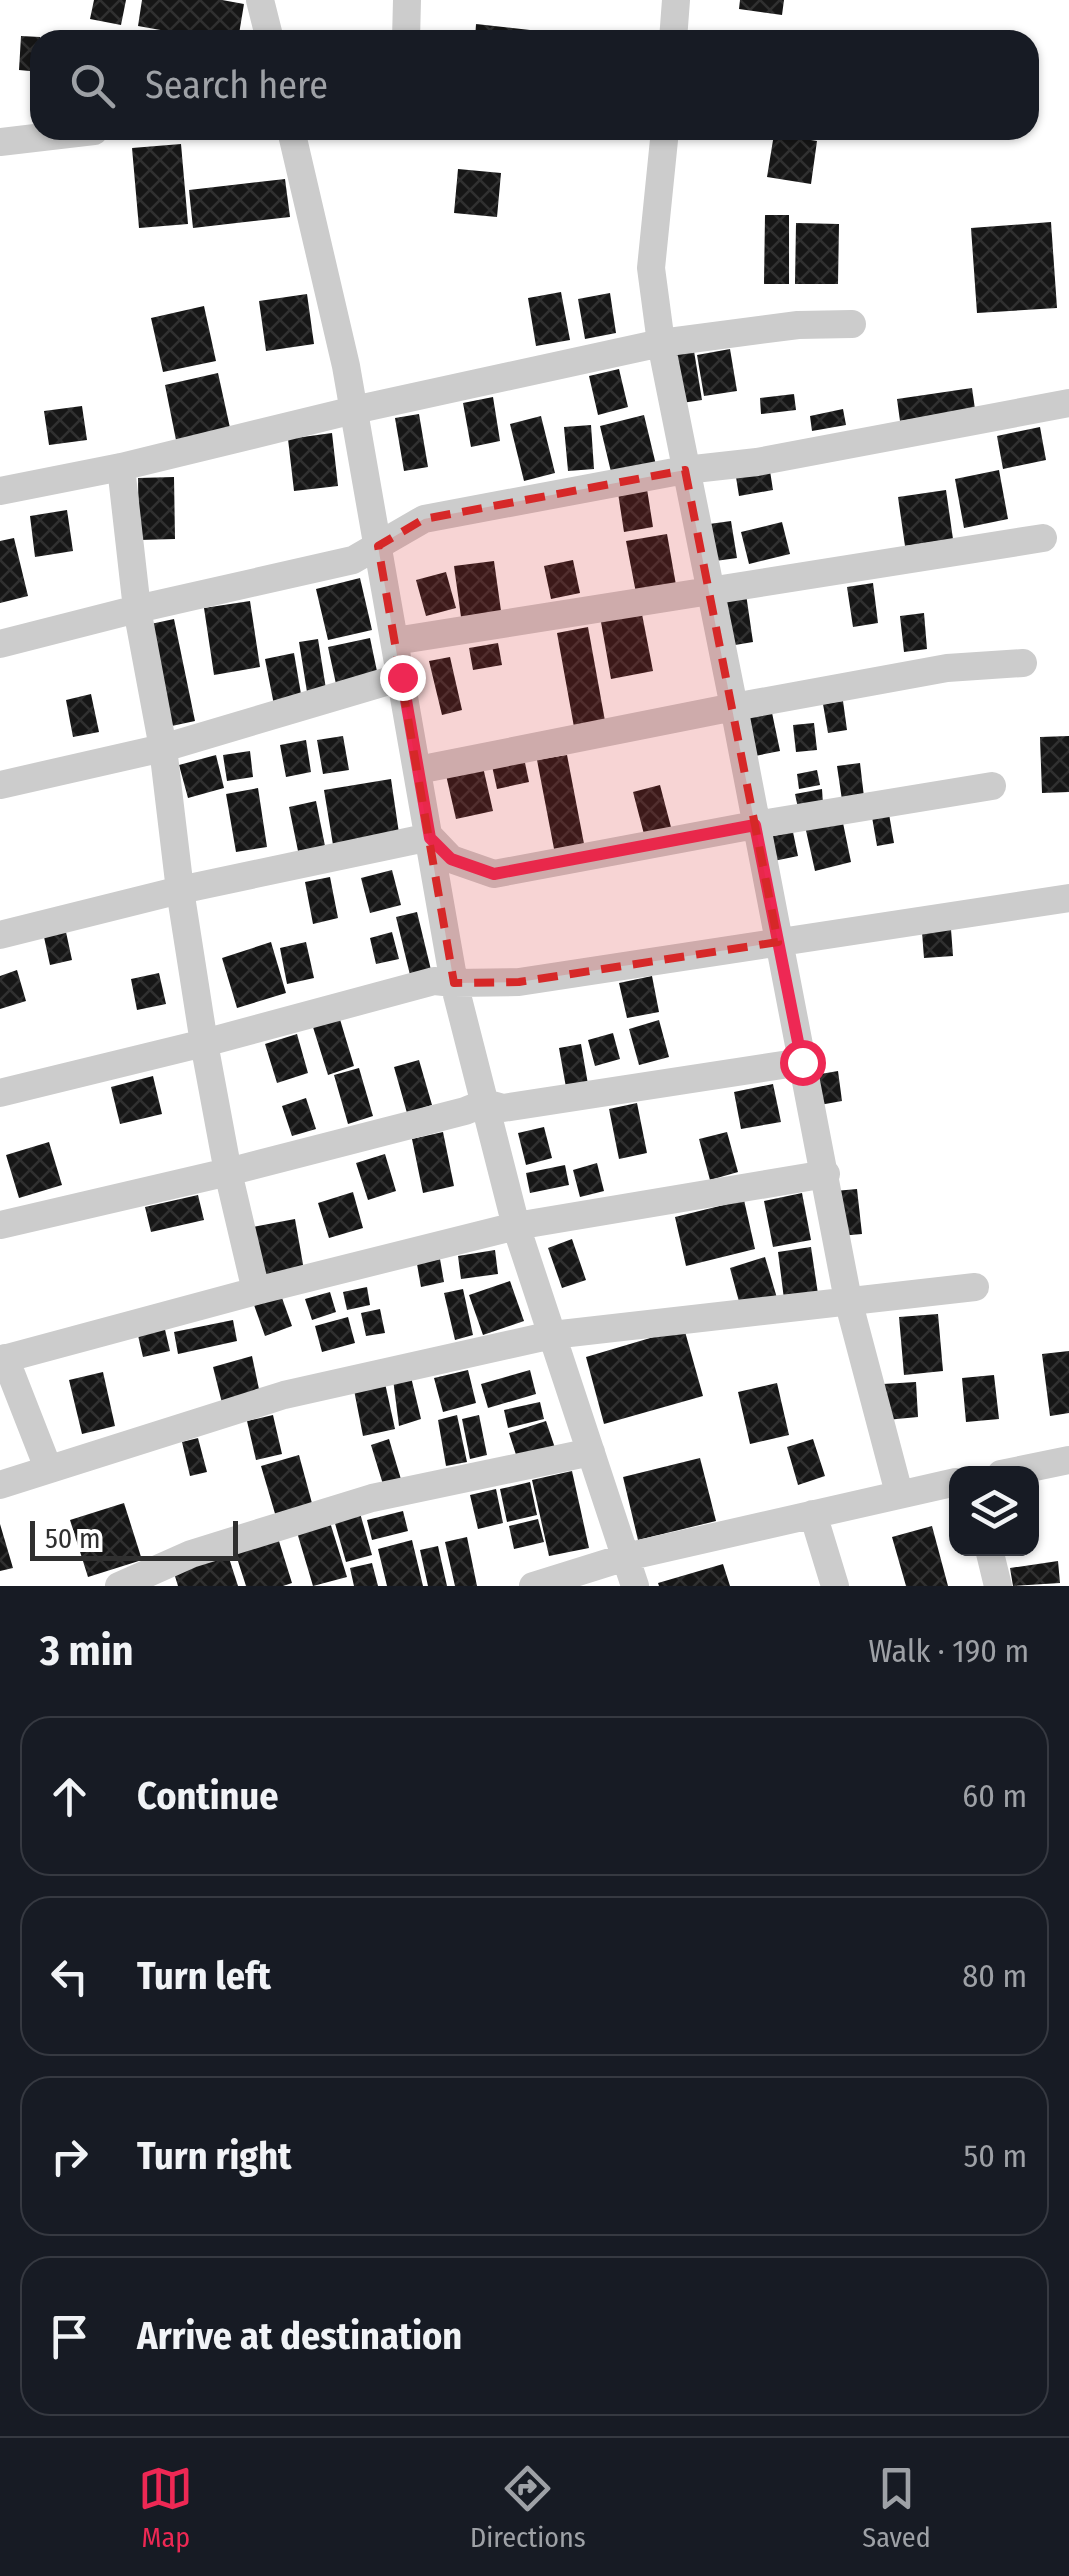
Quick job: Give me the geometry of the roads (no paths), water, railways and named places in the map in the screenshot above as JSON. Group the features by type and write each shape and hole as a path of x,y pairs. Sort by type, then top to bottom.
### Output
{"street":[{"path":"260,0 268,30"},
{"path":"406,30 407,0"},
{"path":"673,30 676,0"},
{"path":"0,142 30,138"},
{"path":"293,140 346,366 454,983 516,1226 635,1586"},
{"path":"664,140 651,268 661,343 848,1300 898,1494"},
{"path":"0,491 121,467 354,410 661,343 798,324 852,324"},
{"path":"0,644 353,560 424,519 1069,403"},
{"path":"121,467 137,609 162,748 204,1043 256,1292"},
{"path":"395,640 1043,538"},
{"path":"418,770 734,706 947,668 1023,663"},
{"path":"0,785 162,748 402,677"},
{"path":"430,838 451,859 494,874 992,786"},
{"path":"0,936 180,890 430,838"},
{"path":"0,1093 204,1043 434,980 518,982 1069,898"},
{"path":"0,1225 228,1172 485,1104 503,1108 802,1062"},
{"path":"48,1468 2,1359 516,1226 826,1174"},
{"path":"0,1485 284,1395 552,1335 975,1287"},
{"path":"118,1586 191,1554 372,1498 591,1452"},
{"path":"1039,1466 1069,1460"},
{"path":"533,1586 626,1557 949,1483"},
{"path":"812,1514 835,1586"},
{"path":"991,1556 998,1586"}]}
